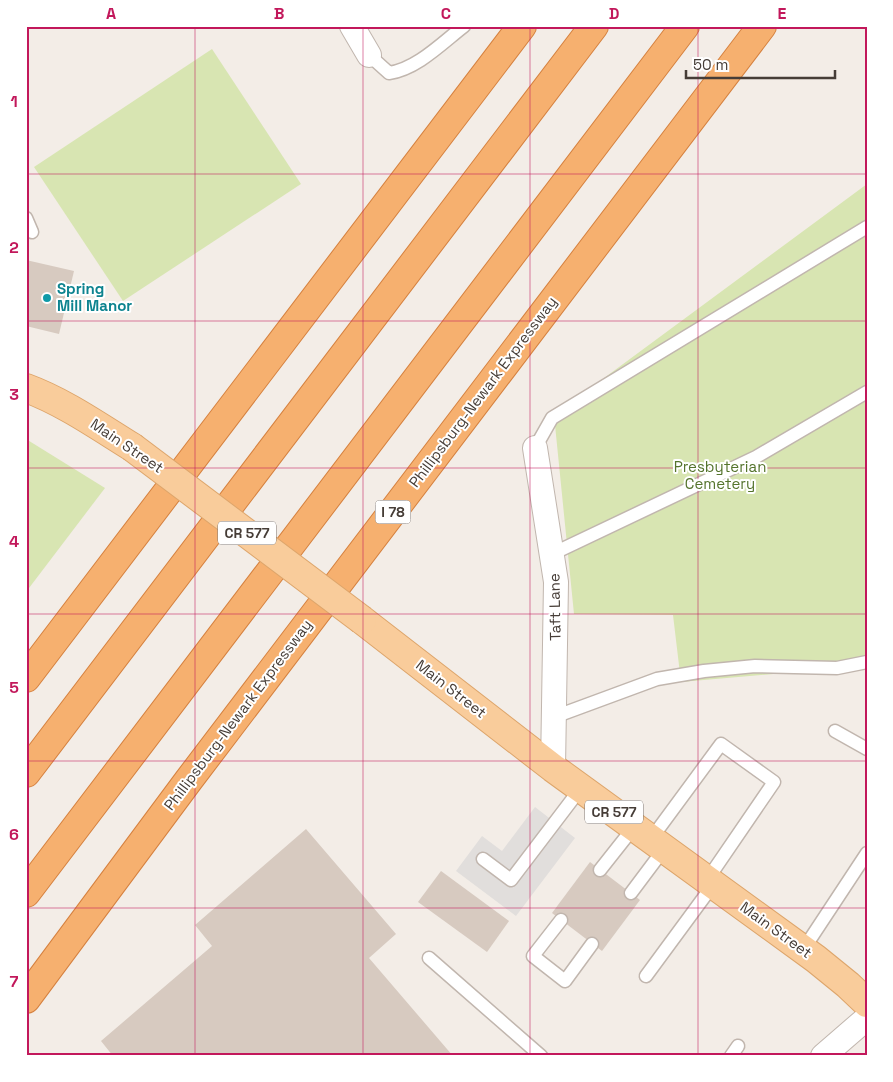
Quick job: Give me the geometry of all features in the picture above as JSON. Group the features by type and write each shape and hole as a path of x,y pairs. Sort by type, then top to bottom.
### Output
{"highway":[{"path":"26,678 522,26"},
{"path":"26,773 594,26"},
{"path":"26,893 685,26"},
{"name":"Phillipsburg-Newark Expressway","path":"26,999 193,774 762,26"}],"main road":[{"name":"Main Street","path":"26,388 40,393 75,412 132,447 362,620 552,768 803,950 848,985 867,1003"}],"street":[{"path":"352,26 369,55"},
{"name":"Taft Lane","path":"535,448 556,582 552,768"},
{"path":"823,1056 867,1018"}],"lane":[{"path":"369,55 389,73 402,71 420,60 464,26"},
{"path":"26,218 32,232"},
{"path":"535,448 552,418 867,228"},
{"path":"552,554 756,457 867,392"},
{"path":"554,717 657,680 704,670 755,666 837,668 867,662"},
{"path":"835,731 867,749"},
{"path":"631,893 650,838 720,744 774,782 710,882 646,976"},
{"path":"483,859 511,880 581,788"},
{"path":"600,870 650,838"},
{"path":"803,950 867,854"},
{"path":"561,920 533,956 565,981 592,944"},
{"path":"429,958 540,1056"}],"green space":[{"path":"212,49 301,184 123,301 34,167"},
{"name":"Presbyterian Cemetery","path":"867,184 867,666 681,682 673,615 574,614 554,415"},
{"path":"26,439 105,488 26,592"}],"shaded area":[{"path":"535,807 575,838 516,916 456,871 482,836 502,851"}],"building":[{"name":"Spring Mill Manor","path":"26,260 74,271 59,334 26,326"},
{"path":"306,829 396,934 369,958 453,1056 113,1056 101,1041 212,946 195,925"},
{"path":"590,862 640,900 602,951 552,913"},
{"path":"441,871 509,921 487,952 418,902"}],"place":[{"name":"Spring Mill Manor","path":"47,298"}]}
